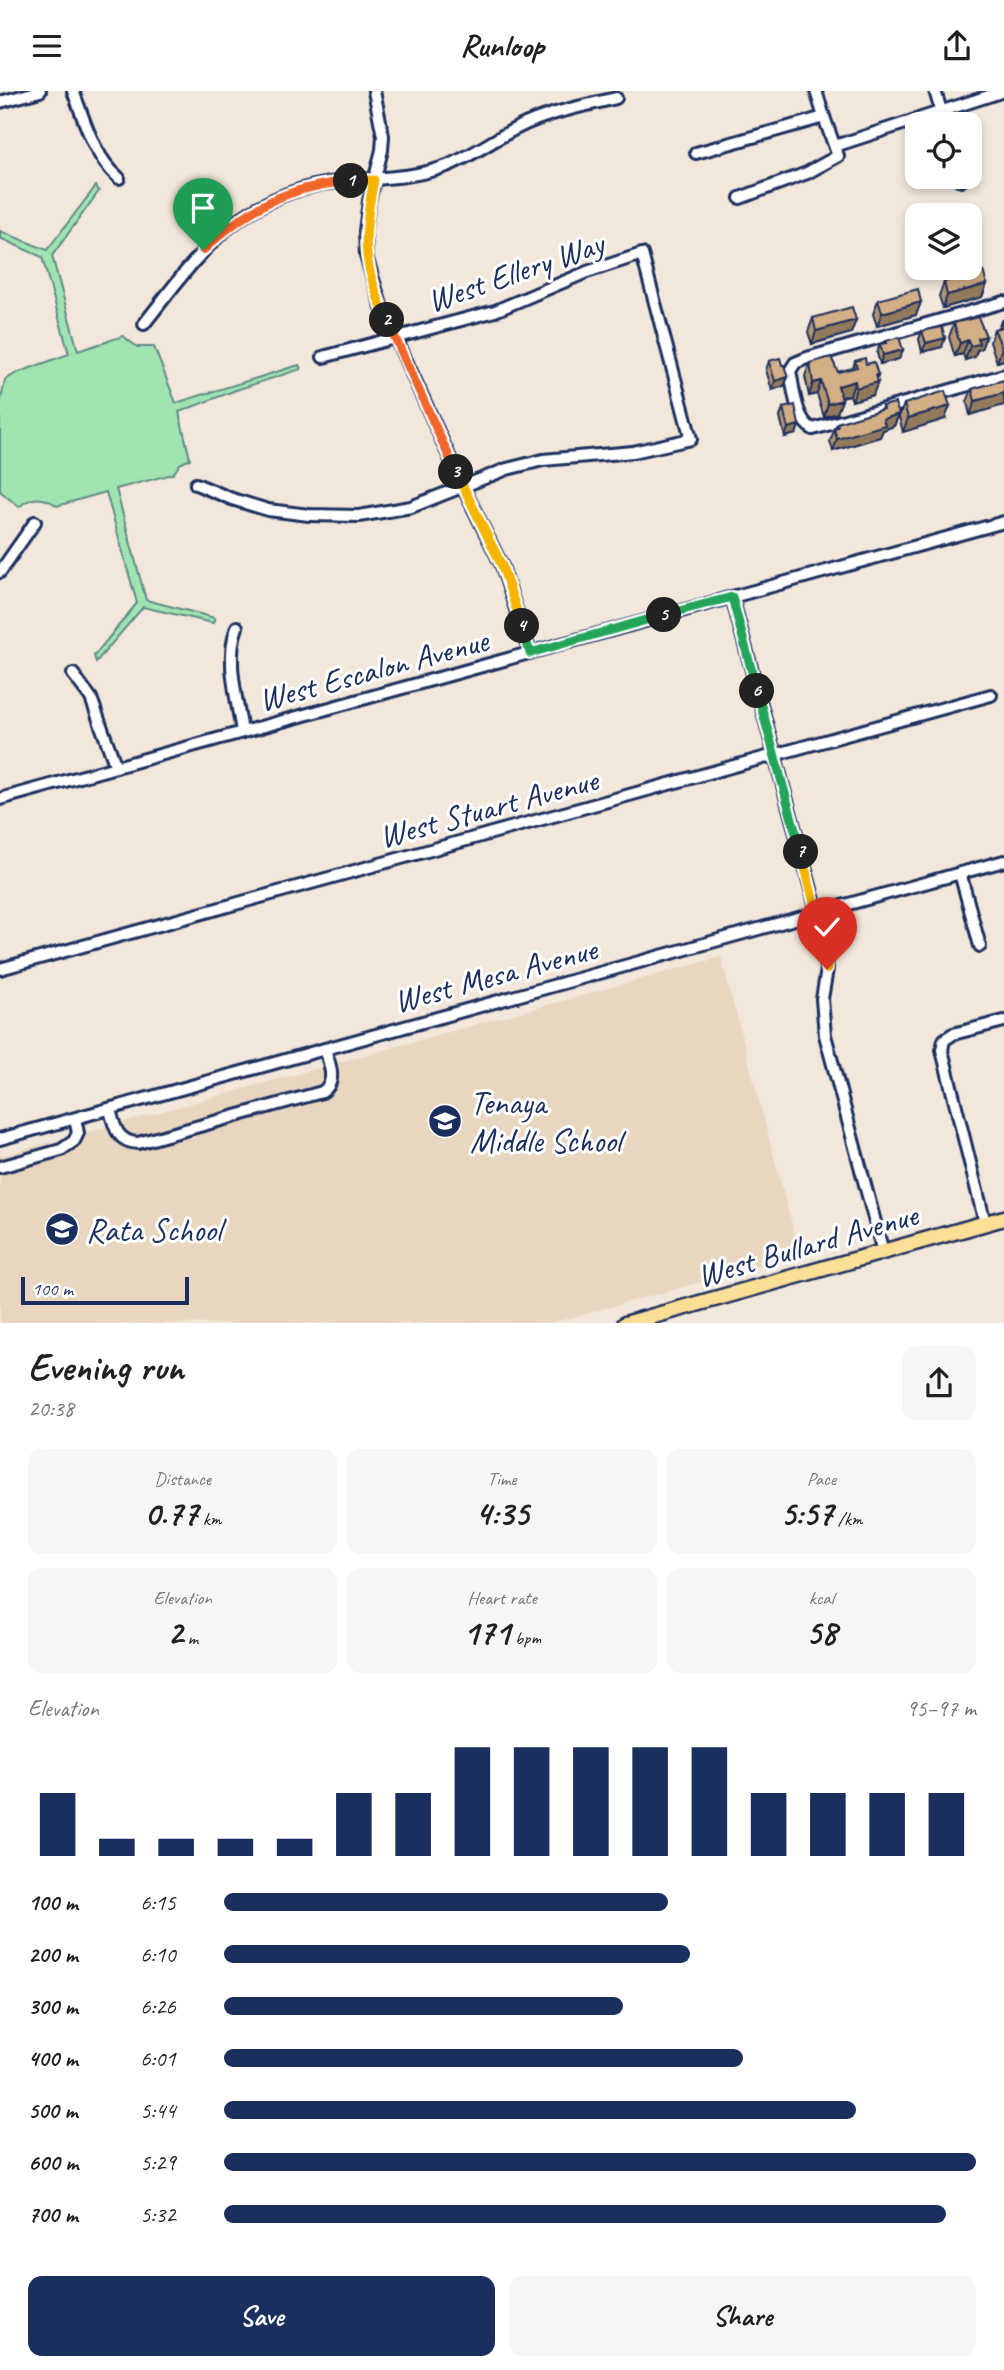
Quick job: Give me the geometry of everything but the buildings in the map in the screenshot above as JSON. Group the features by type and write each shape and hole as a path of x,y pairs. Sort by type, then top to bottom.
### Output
{"main road":[{"name":"West Bullard Avenue","path":"629,1323 1004,1218"}],"street":[{"path":"0,102 40,91"},
{"path":"73,91 99,157 118,178"},
{"path":"374,91 383,136 365,231 370,277 463,487 502,566 530,653"},
{"path":"740,198 807,173 838,156 816,91"},
{"path":"935,91 941,111"},
{"path":"835,146 1004,91"},
{"path":"144,324 203,250 249,212 272,199 324,184 400,178 446,166 519,126 616,98"},
{"path":"696,153 824,117"},
{"name":"West Ellery Way","path":"323,357 495,311 587,272 642,254 691,439 633,452 543,460 507,469 463,487"},
{"path":"1004,302 807,358 795,363 790,371 800,415 806,425 813,429 1004,375"},
{"path":"196,484 268,510 309,516 359,516 411,507 463,487"},
{"path":"0,572 36,521"},
{"name":"West Escalon Avenue","path":"0,799 1004,522"},
{"path":"732,597 824,941 827,969 822,999 825,1035 883,1252"},
{"name":"West Escalon Avenue","path":"237,627 231,656 242,732"},
{"path":"72,674 91,698 116,767"},
{"name":"West Stuart Avenue","path":"0,969 991,695"},
{"name":"West Mesa Avenue","path":"0,1139 1004,861"},
{"path":"960,873 980,946"},
{"path":"985,1223 942,1050 944,1040 953,1034 1004,1020"},
{"path":"110,1109 115,1129 122,1139 138,1143 327,1089 331,1078 325,1049"},
{"path":"0,1167 68,1146 78,1133 75,1119"}],"shaded area":[{"name":"Tenaya Middle School","path":"721,957 800,1255 551,1323 0,1323 0,1156"}],"green space":[{"path":"96,186 99,191 52,256 78,351 123,336 137,347 154,347 176,403 299,365 301,369 179,412 190,459 180,464 173,474 116,489 146,600 215,618 213,623 143,607 96,662 94,656 137,603 106,492 57,506 47,500 38,499 19,507 0,491 0,404 5,380 69,354 42,257 0,238 0,231 47,250"}],"place":[{"name":"Tenaya Middle School","path":"445,1121"},
{"name":"Rata School","path":"62,1229"}],"route":[{"path":"203,250 227,227 272,199 324,184 374,180 365,231 370,277 463,487 502,566 530,653 732,597 821,927 827,969"}]}
